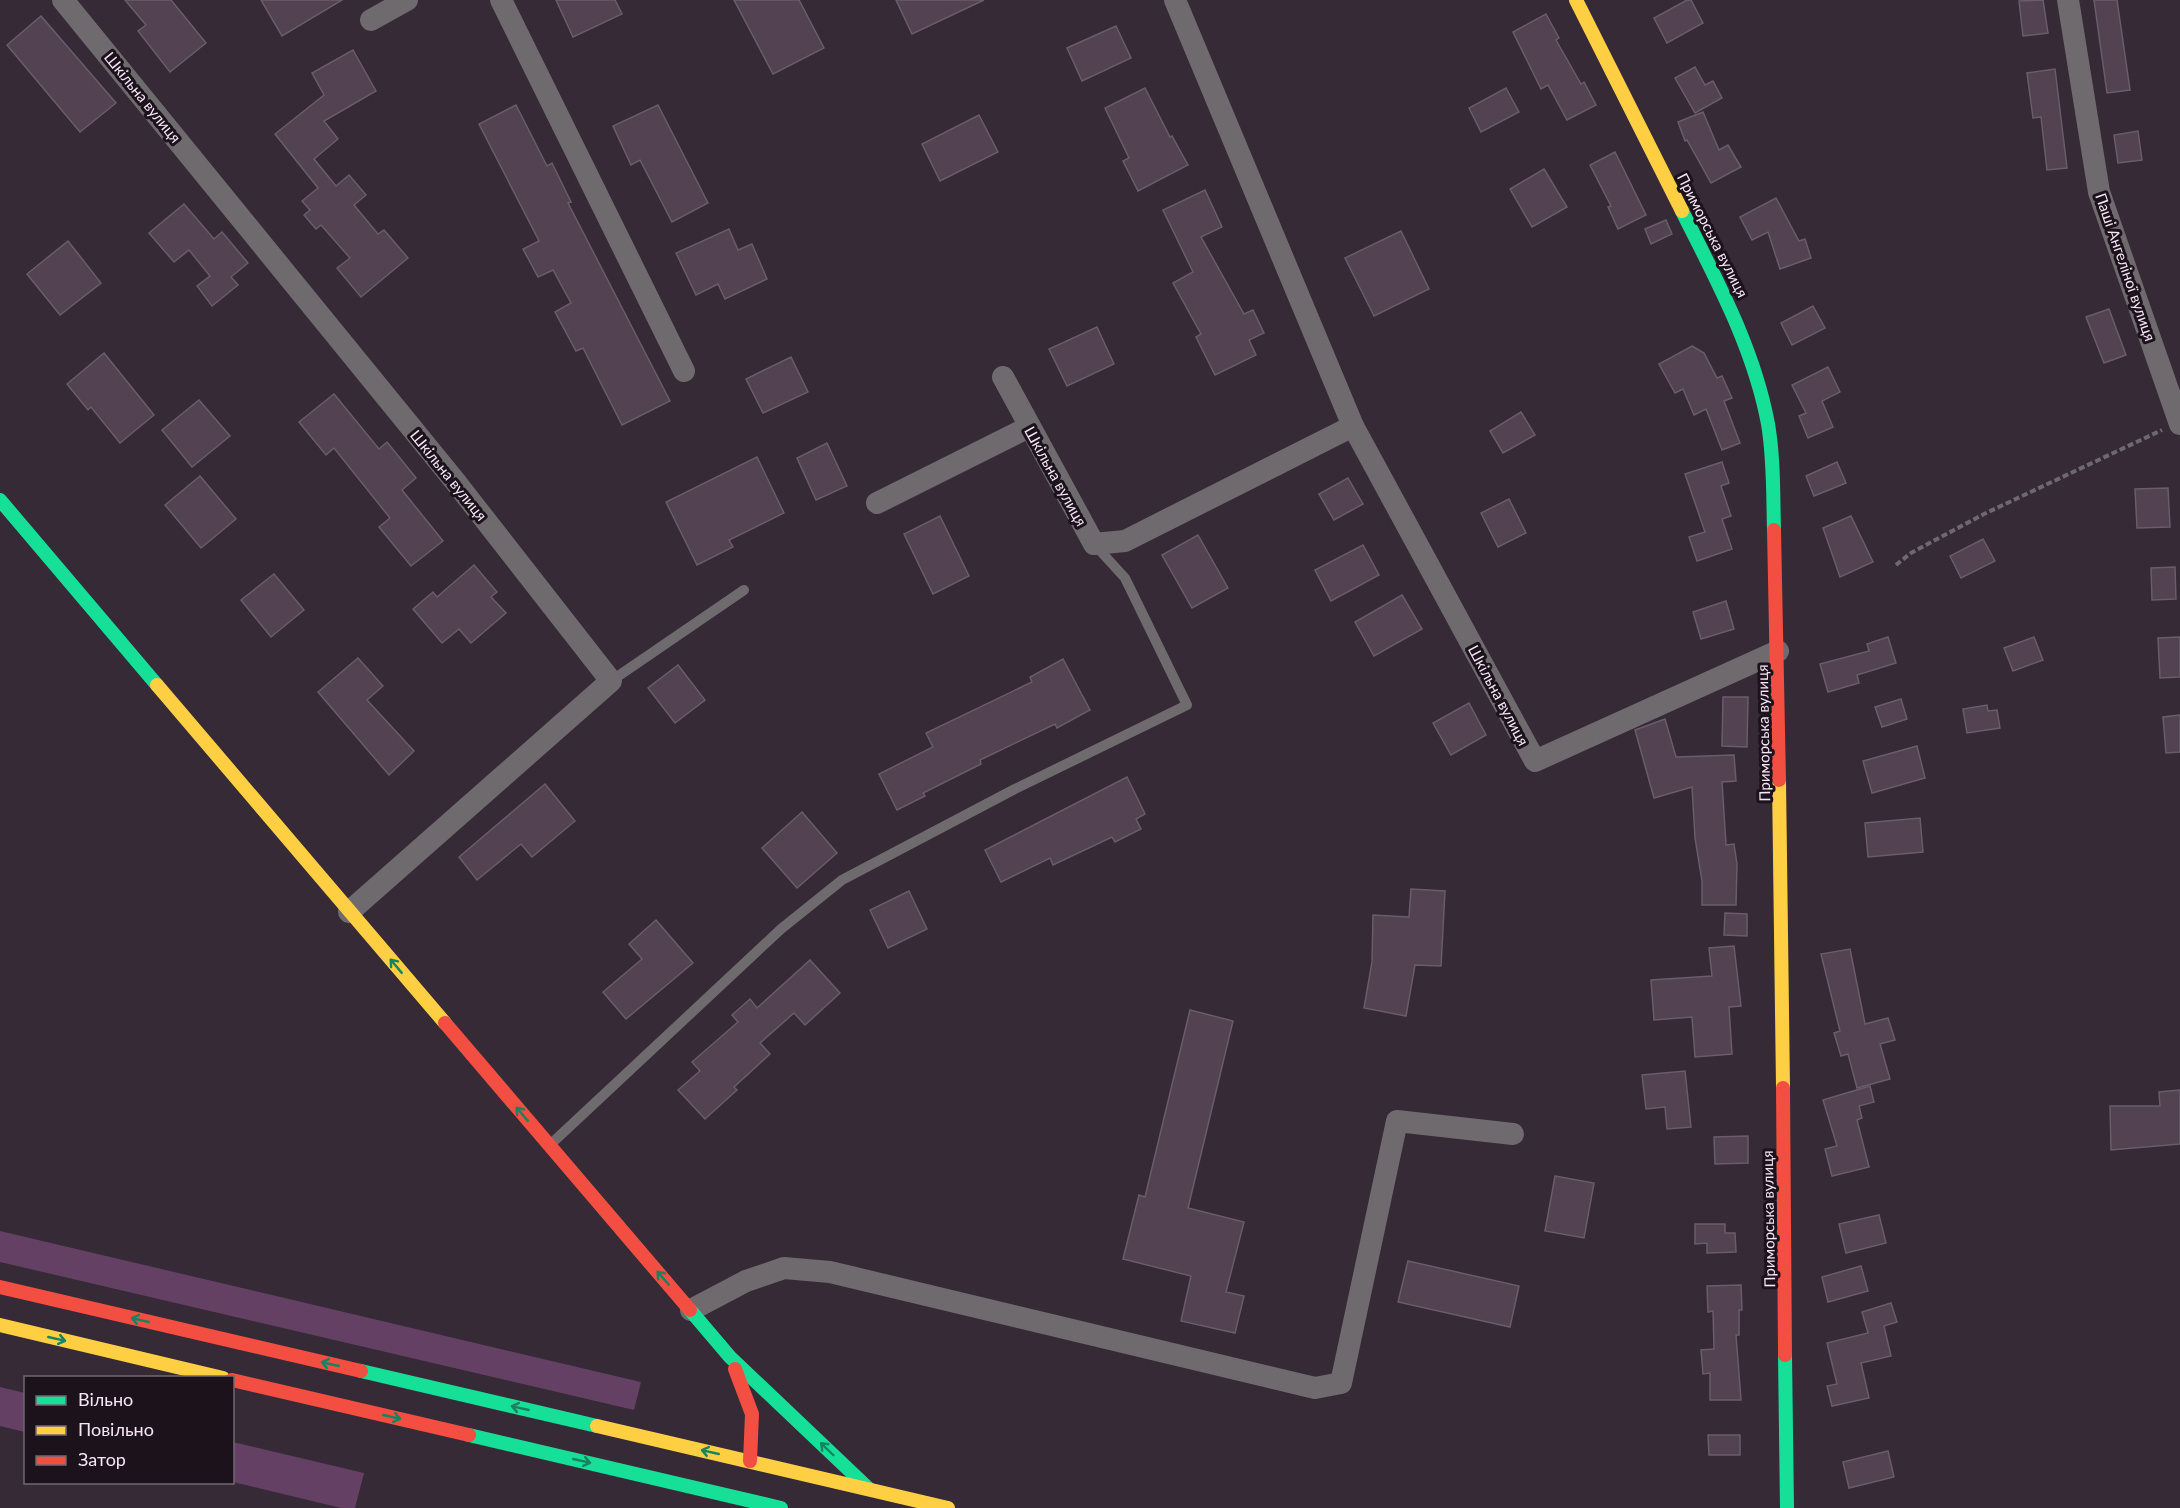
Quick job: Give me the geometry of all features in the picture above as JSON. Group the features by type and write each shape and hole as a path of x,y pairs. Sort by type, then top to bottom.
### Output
{"main road":[{"name":"Приморська вулиця","path":"1576,0 1732,310 1768,424 1773,461 1778,651 1787,1508"},
{"path":"0,500 730,1357 869,1489"},
{"path":"0,1287 948,1508"},
{"path":"0,1325 219,1376"},
{"path":"730,1357 753,1412 755,1427 750,1461"},
{"path":"234,1380 781,1508"}],"street":[{"name":"Шкільна вулиця","path":"63,0 454,480 611,681"},
{"path":"371,20 407,0"},
{"path":"501,0 684,371"},
{"name":"Шкільна вулиця","path":"1175,0 1353,426 1535,761 1778,651"},
{"name":"Паші Ангеліної вулиця","path":"2068,0 2099,192 2180,423"},
{"name":"Шкільна вулиця","path":"1003,377 1094,544 1125,541 1353,426"},
{"path":"877,503 1029,427"},
{"path":"349,912 611,681"},
{"path":"691,1310 746,1281 784,1268 830,1272 1315,1388 1341,1383 1397,1121 1513,1134"}],"lane":[{"path":"549,1146 781,929 842,880 1013,790 1187,705 1125,578 1094,544"},
{"path":"611,681 744,590"}],"path":[{"path":"1896,565 1911,553 1984,514 2180,423"}],"shaded area":[{"path":"0,1231 641,1382 634,1410 0,1262"},
{"path":"0,1387 24,1393 24,1432 0,1426"},
{"path":"234,1442 364,1473 355,1508 341,1508 234,1482"}],"building":[{"path":"125,0 171,0 206,43 170,72 138,31 146,25"},
{"path":"261,0 342,0 282,36"},
{"path":"556,0 615,0 622,14 573,37"},
{"path":"734,0 799,0 824,48 773,74"},
{"path":"896,0 984,0 912,34"},
{"path":"1691,0 1703,23 1667,43 1654,18"},
{"path":"2043,0 2048,33 2023,36 2019,1"},
{"path":"2094,0 2117,0 2130,90 2107,93"},
{"path":"1546,14 1559,38 1556,40 1581,84 1584,82 1596,105 1567,120 1548,85 1541,89 1513,32"},
{"path":"41,16 116,103 80,132 7,45"},
{"path":"1116,26 1131,58 1082,81 1067,48"},
{"path":"353,50 376,91 324,121 338,139 314,159 336,186 349,175 366,195 354,205 378,234 384,230 408,258 361,297 337,268 350,258 321,225 316,229 304,215 310,210 302,201 318,188 275,134 324,95 312,73"},
{"path":"1695,67 1705,85 1713,81 1722,98 1695,113 1675,78"},
{"path":"2055,69 2067,168 2047,170 2041,117 2033,118 2027,73"},
{"path":"1145,88 1170,137 1172,136 1188,165 1138,191 1123,161 1129,158 1105,108"},
{"path":"1506,88 1519,112 1481,132 1469,108"},
{"path":"516,105 547,166 552,163 571,202 568,203 670,401 622,425 583,348 576,351 555,312 571,303 553,270 538,277 523,249 539,241 479,124"},
{"path":"658,105 708,203 672,222 640,160 631,165 613,126"},
{"path":"1703,112 1719,150 1728,145 1741,167 1711,183 1687,140 1685,141 1678,122"},
{"path":"979,115 998,152 940,181 922,144"},
{"path":"2138,131 2142,160 2118,163 2114,135"},
{"path":"1615,152 1646,215 1618,229 1608,207 1611,206 1590,165"},
{"path":"1544,169 1567,207 1532,227 1510,189"},
{"path":"1205,190 1222,227 1201,237 1244,314 1253,310 1264,333 1249,340 1256,355 1215,375 1196,337 1201,334 1173,283 1193,272 1163,210"},
{"path":"1776,198 1799,241 1805,239 1811,258 1780,269 1768,232 1752,240 1740,217"},
{"path":"184,204 214,239 222,232 248,263 231,277 238,285 212,306 197,286 210,276 189,250 174,262 149,233"},
{"path":"1666,220 1672,234 1651,244 1645,229"},
{"path":"729,229 738,250 752,244 767,279 725,299 718,284 696,295 676,253"},
{"path":"1401,231 1429,289 1374,316 1345,258"},
{"path":"68,241 101,283 60,315 27,274"},
{"path":"1813,306 1825,328 1792,345 1781,323"},
{"path":"2109,309 2126,355 2104,363 2086,317"},
{"path":"1097,327 1114,364 1067,386 1049,349"},
{"path":"1692,346 1704,353 1717,378 1722,376 1732,398 1724,401 1740,443 1722,450 1706,409 1694,415 1683,389 1675,393 1659,364"},
{"path":"104,353 154,415 120,443 91,407 88,410 67,384"},
{"path":"791,357 808,392 763,413 746,379"},
{"path":"1828,367 1840,392 1822,401 1833,427 1808,438 1799,416 1806,413 1792,385"},
{"path":"334,394 379,449 387,442 416,478 402,490 443,541 411,566 379,527 390,518 334,448 326,455 299,422"},
{"path":"199,400 230,436 192,467 162,430"},
{"path":"1521,412 1535,435 1503,453 1490,431"},
{"path":"827,443 847,486 816,500 797,458"},
{"path":"757,457 784,513 729,540 733,547 697,565 666,502"},
{"path":"1722,462 1729,483 1721,486 1731,516 1722,519 1732,549 1697,561 1689,537 1705,532 1685,474"},
{"path":"1837,462 1846,483 1814,496 1806,476"},
{"path":"200,476 236,519 201,548 165,505"},
{"path":"1348,478 1363,504 1334,520 1319,494"},
{"path":"2168,488 2170,527 2137,528 2135,489"},
{"path":"1509,499 1526,533 1498,547 1481,513"},
{"path":"940,516 969,576 933,594 904,534"},
{"path":"1851,516 1873,562 1840,577 1823,528"},
{"path":"1198,535 1228,588 1192,608 1162,555"},
{"path":"1983,539 1995,561 1961,578 1950,556"},
{"path":"1363,545 1379,575 1331,601 1315,570"},
{"path":"474,565 497,592 491,597 506,613 471,643 459,629 442,643 413,609 433,592 437,597"},
{"path":"2175,567 2176,599 2152,600 2151,568"},
{"path":"274,574 304,610 271,637 241,600"},
{"path":"1402,595 1422,629 1374,656 1355,622"},
{"path":"1726,601 1734,629 1701,639 1693,612"},
{"path":"1888,637 1896,663 1857,675 1859,683 1828,692 1820,664 1869,651 1867,644"},
{"path":"2034,637 2043,660 2013,671 2004,648"},
{"path":"2180,637 2180,677 2160,678 2158,638"},
{"path":"358,658 383,686 367,700 414,751 389,775 318,692"},
{"path":"1063,659 1090,710 1057,728 1055,724 980,760 981,764 923,793 925,796 897,810 879,774 933,747 926,733 1032,682 1030,677"},
{"path":"678,665 705,700 675,723 648,688"},
{"path":"1723,697 1748,697 1747,747 1722,746"},
{"path":"1901,699 1907,719 1882,727 1875,707"},
{"path":"1469,703 1486,735 1451,755 1433,723"},
{"path":"1987,705 1988,711 1997,710 2000,728 1967,733 1963,709"},
{"path":"2180,715 2180,752 2166,753 2163,717"},
{"path":"1665,719 1676,757 1734,755 1736,781 1722,782 1726,845 1734,844 1737,864 1736,905 1702,905 1702,881 1695,838 1692,787 1654,798 1635,730"},
{"path":"1917,746 1925,778 1872,793 1863,761"},
{"path":"1127,777 1145,814 1136,819 1141,829 1115,842 1112,837 1053,865 1050,858 1001,882 985,850"},
{"path":"545,784 575,821 532,857 521,844 477,880 459,857"},
{"path":"802,812 837,853 797,888 762,848"},
{"path":"1920,818 1923,852 1868,857 1865,823"},
{"path":"1411,889 1445,891 1441,966 1415,965 1406,1016 1364,1008 1372,962 1373,915 1409,917"},
{"path":"909,891 927,929 888,948 870,910"},
{"path":"1725,913 1747,914 1747,936 1724,935"},
{"path":"656,920 693,963 626,1019 603,992 642,959 629,944"},
{"path":"1734,946 1741,1006 1729,1007 1732,1054 1695,1057 1692,1017 1654,1020 1651,980 1712,976 1709,948"},
{"path":"1850,949 1865,1024 1888,1018 1895,1040 1880,1044 1890,1079 1857,1088 1848,1054 1841,1056 1834,1033 1840,1031 1821,954"},
{"path":"810,960 840,993 805,1025 794,1013 760,1043 770,1054 734,1087 737,1090 705,1119 678,1090 700,1071 692,1062 738,1022 732,1015 750,999 757,1008"},
{"path":"1190,1010 1233,1021 1188,1208 1244,1222 1226,1292 1244,1296 1235,1333 1181,1321 1191,1276 1123,1259 1139,1195 1145,1197"},
{"path":"1685,1071 1691,1127 1667,1129 1665,1107 1646,1109 1642,1075"},
{"path":"1870,1086 1874,1102 1859,1106 1862,1118 1857,1120 1869,1167 1832,1176 1825,1149 1837,1146 1823,1100"},
{"path":"2180,1090 2180,1144 2111,1150 2110,1106 2160,1106 2159,1092"},
{"path":"1748,1136 1748,1163 1715,1164 1714,1137"},
{"path":"1555,1176 1594,1183 1584,1238 1545,1231"},
{"path":"1879,1215 1886,1243 1846,1253 1839,1224"},
{"path":"1695,1224 1725,1224 1725,1233 1735,1233 1736,1252 1707,1253 1707,1243 1695,1244"},
{"path":"1408,1261 1519,1286 1510,1327 1398,1302"},
{"path":"1861,1266 1868,1291 1828,1302 1822,1277"},
{"path":"1741,1285 1742,1310 1739,1310 1739,1335 1736,1335 1741,1400 1710,1400 1710,1373 1703,1374 1701,1350 1714,1349 1713,1311 1708,1312 1707,1286"},
{"path":"1891,1303 1897,1322 1884,1326 1891,1356 1861,1363 1869,1398 1832,1406 1827,1386 1837,1384 1827,1343 1868,1333 1862,1312"},
{"path":"1708,1435 1740,1435 1740,1455 1709,1455"},
{"path":"1888,1451 1894,1477 1849,1488 1843,1462"}],"traffic: fast":[{"path":"1682,211 1744,341 1762,396 1771,450 1774,530"},
{"path":"0,500 157,685"},
{"path":"690,1310 730,1357 869,1489"},
{"path":"1785,1355 1787,1508"},
{"path":"361,1371 597,1426"},
{"path":"469,1435 781,1508"}],"traffic: slow":[{"path":"1576,0 1682,211"},
{"path":"157,685 445,1023"},
{"path":"1779,780 1783,1088"},
{"path":"0,1325 215,1376"},
{"path":"597,1426 948,1508"}],"traffic: jam":[{"path":"1774,530 1779,780"},
{"path":"445,1023 690,1310"},
{"path":"1783,1088 1785,1355"},
{"path":"0,1287 361,1371"},
{"path":"735,1369 752,1414 750,1461"},
{"path":"234,1380 469,1435"}]}
